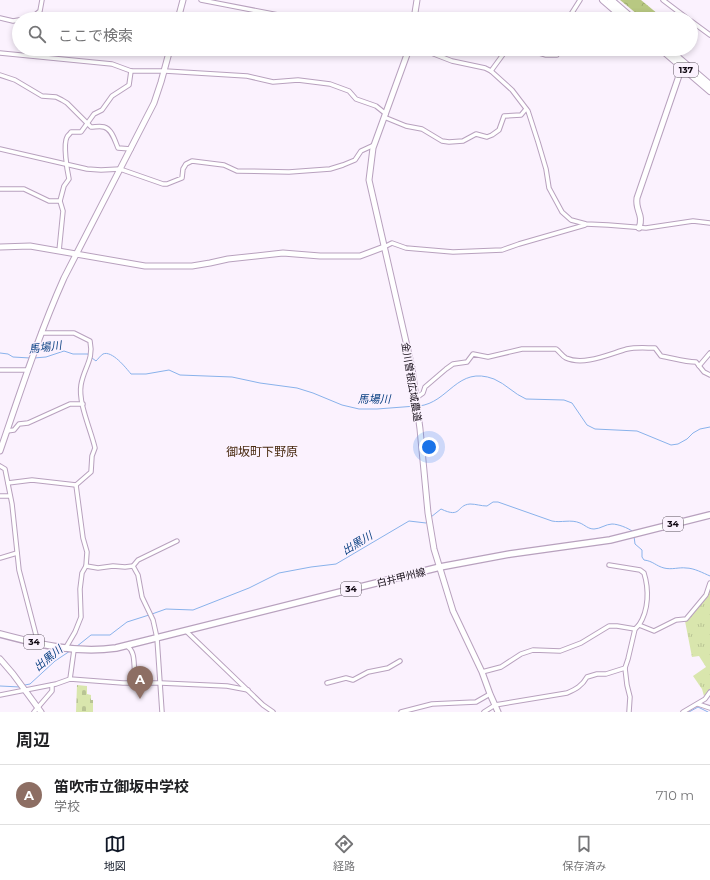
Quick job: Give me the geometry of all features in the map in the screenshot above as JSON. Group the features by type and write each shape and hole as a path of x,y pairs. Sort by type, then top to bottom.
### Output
{"highway":[{"path":"602,0 617,12"},
{"path":"611,0 625,12"},
{"name":"137","path":"671,56 710,85"},
{"name":"137","path":"675,56 710,91"}],"main road":[{"name":"白井甲州線","path":"0,634 69,649 102,650 186,631 440,567 495,556 610,540 710,515"}],"street":[{"path":"39,12 42,0"},
{"path":"180,12 183,0"},
{"path":"201,0 263,12"},
{"path":"415,12 417,0"},
{"path":"572,12 580,0"},
{"path":"663,0 679,12"},
{"path":"0,18 12,21"},
{"path":"698,26 710,35"},
{"path":"0,53 12,54"},
{"path":"31,56 112,64 131,71 165,71 247,76 273,82 298,80 330,84 349,91 356,99 376,106 385,116 406,126 427,131 442,141 458,142 476,134 488,137 498,130 504,116 521,115 526,109"},
{"path":"0,451 2,437 7,431 41,333 58,292 154,103 168,56"},
{"name":"金川曽根広域農道","path":"406,56 374,145 369,180 396,292 412,368 429,520 434,550 453,610 482,672 498,712"},
{"path":"438,56 485,68 491,71 512,90 526,109 546,169 549,188 555,201 566,216 571,220 586,224 639,228 660,227 693,222 710,223"},
{"path":"491,71 503,56"},
{"path":"639,228 642,221 636,205 637,198 683,65"},
{"path":"59,251 63,211 60,201 64,186 69,179 65,164 65,144 67,137 71,132 81,132 94,114 102,110 112,96 129,85 131,71"},
{"path":"0,75 10,78 42,96 56,97 68,103 91,127 104,127 113,134 118,148 131,149"},
{"path":"0,149 87,169 120,169 163,184 167,184 182,178 183,169 186,164 192,161 224,165 237,171 289,172 330,169 355,160 361,151 374,145"},
{"path":"0,190 24,190 49,201 60,201"},
{"path":"0,247 30,246 145,266 192,266 210,264 228,259 283,253 320,256 360,256 392,243 406,248 453,252 502,250 586,224"},
{"path":"8,483 32,480 76,485 91,472 92,456 95,448 81,398 81,385 91,356 90,341 74,333 41,333"},
{"path":"416,398 423,393 426,387 446,369 453,364 467,362 473,354 488,357 522,349 556,349 566,358 582,361 628,349 655,348 661,356 685,362 696,362 704,372 710,375"},
{"path":"699,366 710,353"},
{"path":"0,370 28,370"},
{"path":"7,431 14,430 19,424 28,423 70,404 82,404"},
{"path":"0,466 5,469 8,483 12,504 18,570 36,635 36,643"},
{"path":"70,679 69,649 81,617 80,589 82,573 86,566 87,552 83,538 76,485"},
{"path":"0,496 10,496"},
{"path":"86,566 98,568 133,566 138,560 177,541"},
{"path":"0,558 17,552"},
{"path":"609,565 644,572 647,586 646,609 643,619 635,629 625,668 630,697 629,712"},
{"path":"133,566 138,575 142,597 151,616 157,638 162,712"},
{"path":"639,625 654,631 676,620 686,619 706,595 710,583"},
{"path":"482,672 501,667 520,654 533,650 560,651 581,643 609,626 635,629"},
{"path":"186,631 263,705 273,712"},
{"path":"126,645 132,650 136,678 140,683"},
{"path":"0,659 41,712"},
{"path":"327,683 346,678 353,680 368,672 388,668 400,662"},
{"path":"484,712 495,705 567,693 584,684 587,677 597,674 606,674 625,668"},
{"path":"0,695 23,687 52,685 70,679 123,683 227,686 248,690"},
{"path":"34,712 52,691 52,685"},
{"path":"683,712 705,699 710,692"},
{"path":"401,712 432,704 476,702 490,694"},
{"path":"698,704 710,708"}],"green space":[{"path":"620,0 641,0 656,12 635,12"},
{"path":"710,586 710,689 704,696 702,689 693,676 706,667 699,656 692,657 685,621 689,619 706,597"},
{"path":"77,685 87,686 87,694 91,695 91,700 93,700 93,712 76,712"}],"waterway":[{"name":"馬場川","path":"34,358 46,357 64,351 73,354 88,354 89,356"},
{"name":"馬場川","path":"0,353 8,354 13,357 30,358"},
{"name":"馬場川","path":"92,358 96,361 100,356 107,353 118,360 131,374 146,374 169,370 180,375 232,377 260,383 297,388 342,405 359,409 416,406"},
{"name":"馬場川","path":"419,406 438,399 462,381 471,377 481,376 498,381 526,399 564,400 572,403 587,425 595,429 637,431 671,445 678,444 700,429 710,427"},
{"name":"出黒川","path":"431,517 441,509 452,513 470,504 487,506 493,502 498,502 552,521 577,522 594,529 614,524 623,526 632,531"},
{"name":"出黒川","path":"152,614 166,609 193,610 249,588 279,573 336,564 409,521 426,523 428,521"},
{"name":"出黒川","path":"634,536 635,544 642,550 642,557 644,560 650,561 664,568 689,568 710,576"},
{"name":"出黒川","path":"76,647 91,635 110,635 127,622 149,615"},
{"name":"出黒川","path":"25,685 30,684 55,661 70,651"},
{"name":"出黒川","path":"0,686 20,687"},
{"path":"689,712 698,707 708,712"}],"place":[{"name":"笛吹市立御坂中学校","path":"140,699"}],"district":[{"name":"御坂町下野原","path":"262,452"}]}
